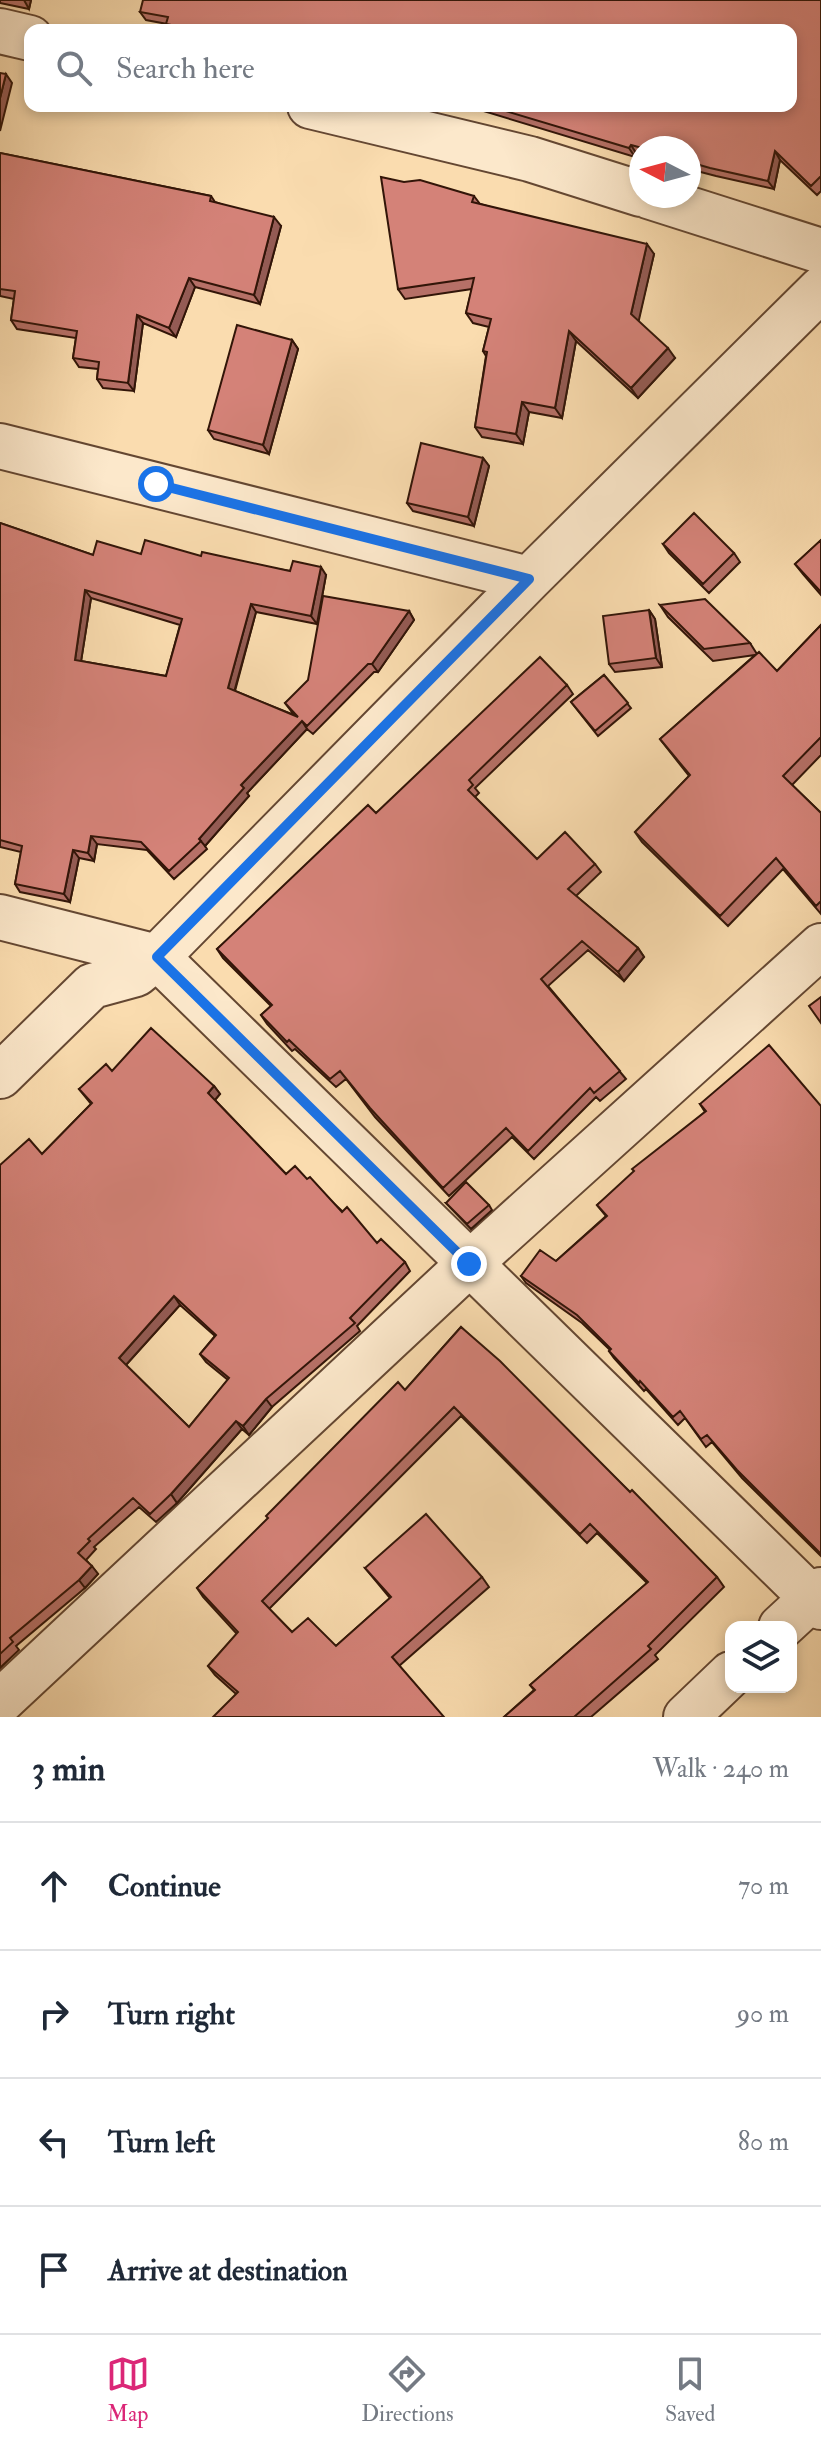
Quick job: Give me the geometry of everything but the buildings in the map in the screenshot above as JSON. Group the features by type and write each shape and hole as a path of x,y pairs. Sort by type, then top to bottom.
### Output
{"street":[{"path":"0,31 24,37"},
{"path":"335,112 530,159 629,190"},
{"path":"686,208 821,251"},
{"path":"0,1076 92,986 136,974 157,957 529,579 821,289"},
{"path":"0,446 529,579"},
{"path":"0,917 157,957 809,1605"},
{"path":"0,1702 469,1264 821,946"},
{"path":"686,1717 725,1680"}],"route":[{"path":"156,484 529,579 157,957 469,1264"}]}
